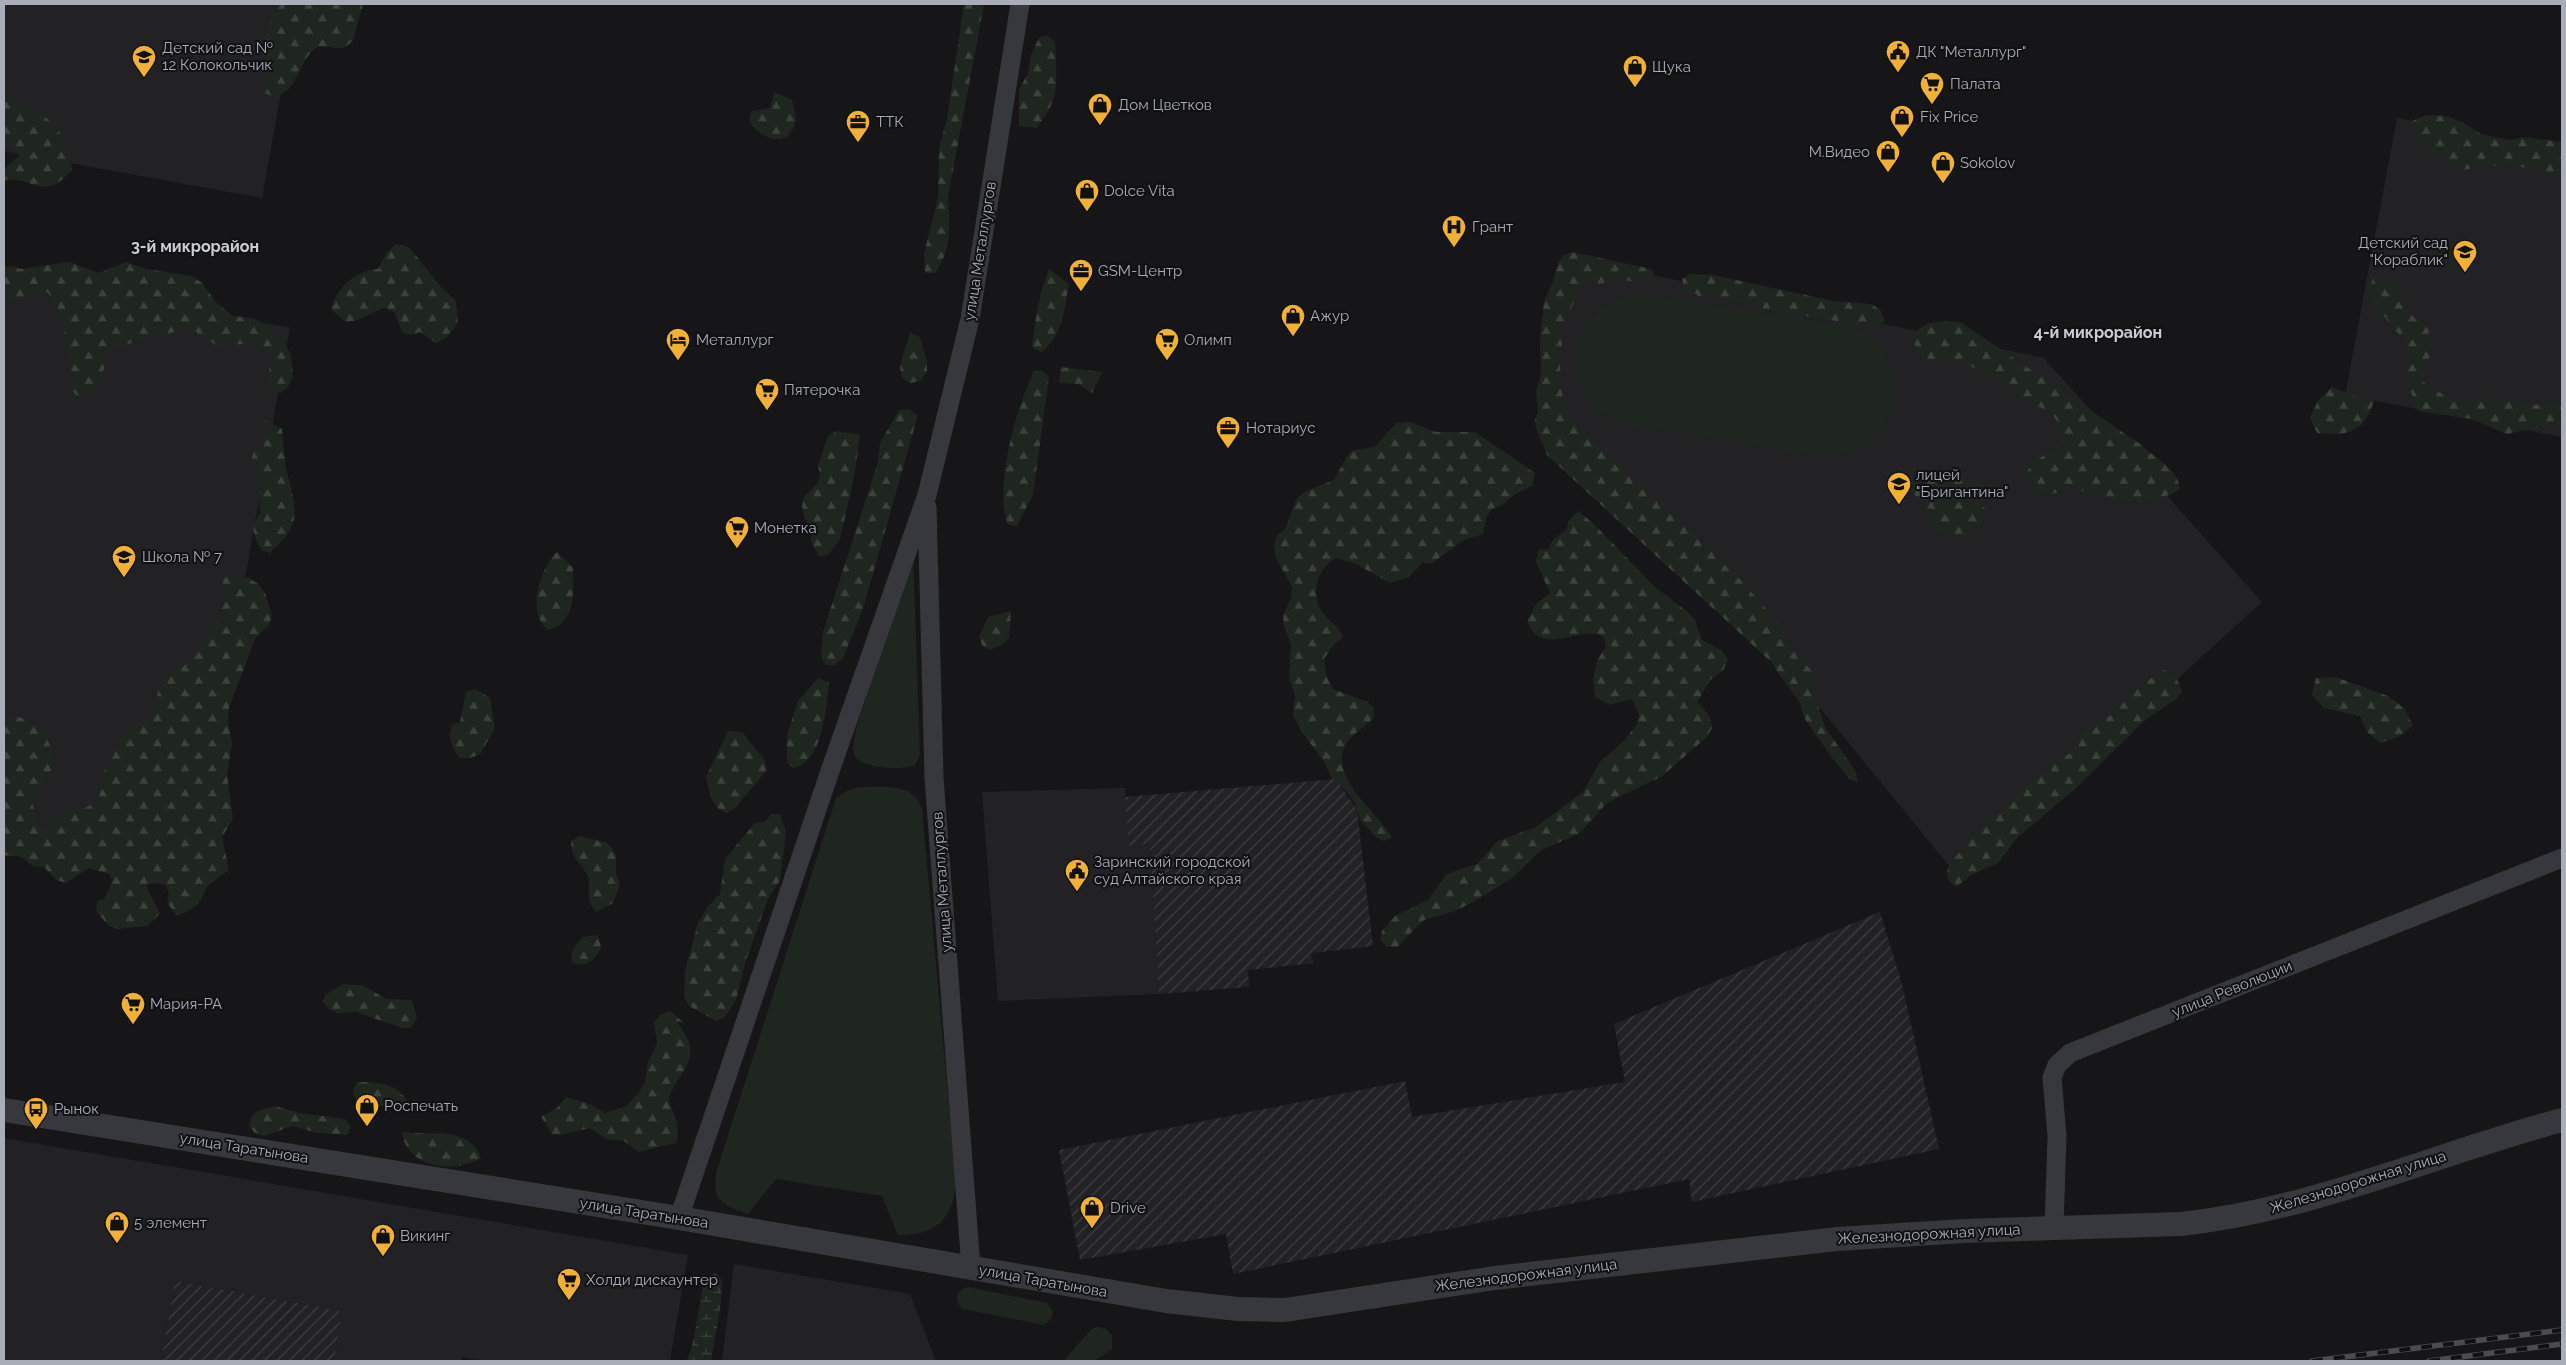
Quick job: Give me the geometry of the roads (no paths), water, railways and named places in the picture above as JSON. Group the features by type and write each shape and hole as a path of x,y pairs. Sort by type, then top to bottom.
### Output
{"street":[{"name":"улица Металлургов","path":"680,1218 830,771 927,495 970,319 1020,4"},
{"name":"улица Металлургов","path":"927,495 934,778 971,1268"},
{"name":"улица Революции","path":"2054,1227 2057,1136 2052,1078 2057,1065 2070,1053 2562,858"},
{"name":"улица Таратынова","path":"4,1110 680,1218 1166,1301 1238,1309 1284,1310"},
{"name":"Железнодорожная улица","path":"1284,1310 1495,1278 1701,1253 1838,1239 2054,1227 2181,1224 2216,1220 2314,1198 2562,1120"}],"railway":[{"path":"2312,1361 2562,1330"},
{"path":"2429,1361 2562,1344"}],"place":[{"name":"ДК \"Металлург\"","path":"1898,73"},
{"name":"Детский сад № 12 Колокольчик","path":"144,78"},
{"name":"Щука","path":"1635,88"},
{"name":"Палата","path":"1932,105"},
{"name":"Дом Цветков","path":"1100,126"},
{"name":"Fix Price","path":"1902,138"},
{"name":"ТТК","path":"858,143"},
{"name":"М.Видео","path":"1888,173"},
{"name":"Sokolov","path":"1943,184"},
{"name":"Dolce Vita","path":"1087,212"},
{"name":"Грант","path":"1454,248"},
{"name":"Детский сад \"Кораблик\"","path":"2465,273"},
{"name":"GSM-Центр","path":"1081,292"},
{"name":"Ажур","path":"1293,337"},
{"name":"Металлург","path":"678,361"},
{"name":"Олимп","path":"1167,361"},
{"name":"Пятерочка","path":"767,411"},
{"name":"Нотариус","path":"1228,449"},
{"name":"лицей \"Бригантина\"","path":"1899,505"},
{"name":"Монетка","path":"737,549"},
{"name":"Школа № 7","path":"124,578"},
{"name":"Заринский городской суд Алтайского края","path":"1077,892"},
{"name":"Мария-РА","path":"133,1025"},
{"name":"Роспечать","path":"367,1127"},
{"name":"Рынок","path":"36,1130"},
{"name":"Drive","path":"1092,1229"},
{"name":"5 элемент","path":"117,1244"},
{"name":"Викинг","path":"383,1257"},
{"name":"Холди дискаунтер","path":"569,1301"}],"district":[{"name":"3-й микрорайон","path":"195,246"},
{"name":"4-й микрорайон","path":"2098,332"}]}
